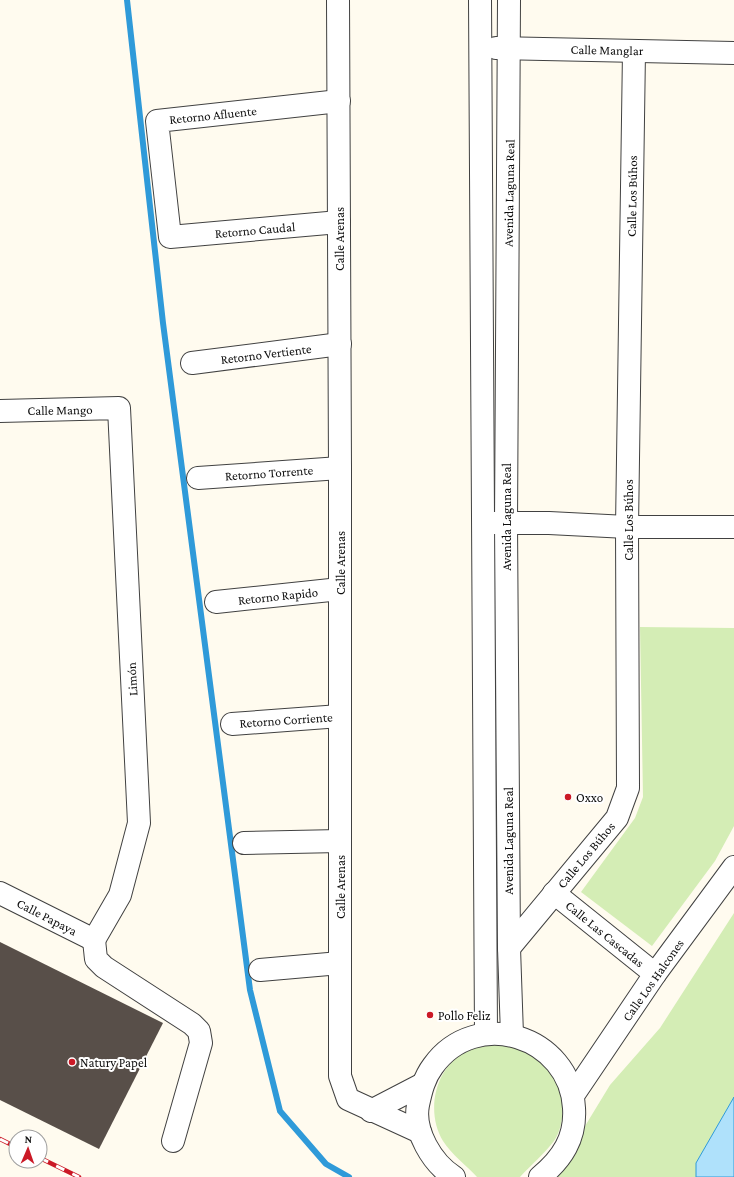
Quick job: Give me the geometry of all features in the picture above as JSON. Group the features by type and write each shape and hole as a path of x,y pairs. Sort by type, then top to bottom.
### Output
{"street":[{"name":"Calle Arenas","path":"338,0 340,344 340,1076 348,1099 371,1111 420,1132"},
{"name":"Avenida Laguna Real","path":"480,0 486,1034"},
{"name":"Avenida Laguna Real","path":"509,0 510,48 506,523 509,948 512,1035"},
{"name":"Calle Manglar","path":"480,47 734,53"},
{"name":"Calle Los Búhos","path":"509,948 617,818 628,788 627,527 634,51"},
{"name":"Retorno Afluente","path":"170,237 157,121 339,101"},
{"name":"Retorno Caudal","path":"170,237 339,222"},
{"name":"Retorno Vertiente","path":"192,363 340,344"},
{"name":"Calle Mango","path":"0,411 119,408"},
{"name":"Limón","path":"94,940 120,895 139,824 119,408"},
{"name":"Retorno Torrente","path":"198,478 340,468"},
{"path":"483,523 627,527 734,527"},
{"name":"Retorno Rapido","path":"216,602 340,589"},
{"name":"Retorno Corriente","path":"232,724 340,716"},
{"path":"244,843 340,841"},
{"name":"Calle Los Halcones","path":"574,1094 655,974 734,867"},
{"name":"Calle Papaya","path":"0,893 94,940"},
{"name":"Calle Las Cascadas","path":"554,893 655,974"},
{"path":"94,940 96,959 104,967 192,1024 199,1031 201,1042 173,1141"},
{"path":"260,970 340,963"},
{"path":"454,1177 445,1171 430,1154 420,1132 418,1108 423,1084 433,1066 447,1050 465,1040 486,1034 512,1035 533,1042 551,1055 565,1073 574,1094 575,1119 569,1143 555,1164 540,1177"},
{"path":"371,1111 423,1084"}],"green space":[{"path":"640,627 734,628 734,826 715,861 652,946 581,892 635,818 643,797"},
{"path":"734,913 734,1177 554,1177 610,1085 660,1028"},
{"path":"507,1044 530,1053 550,1069 555,1078 562,1100 559,1132 554,1141 520,1177 477,1177 446,1146 443,1141 435,1117 434,1103 436,1090 448,1067 457,1058 468,1051 478,1048"}],"water":[{"path":"734,1097 734,1177 696,1177 696,1163"}],"building":[{"name":"Natury Papel","path":"0,942 163,1023 99,1149 0,1100"}],"waterway":[{"path":"127,0 163,323 250,990 280,1111 326,1164 349,1177"}],"railway":[{"path":"0,1139 8,1143"},
{"path":"48,1162 79,1177"}],"place":[{"name":"Oxxo","path":"568,797"},
{"name":"Pollo Feliz","path":"430,1015"},
{"name":"Natury Papel","path":"72,1062"}]}
